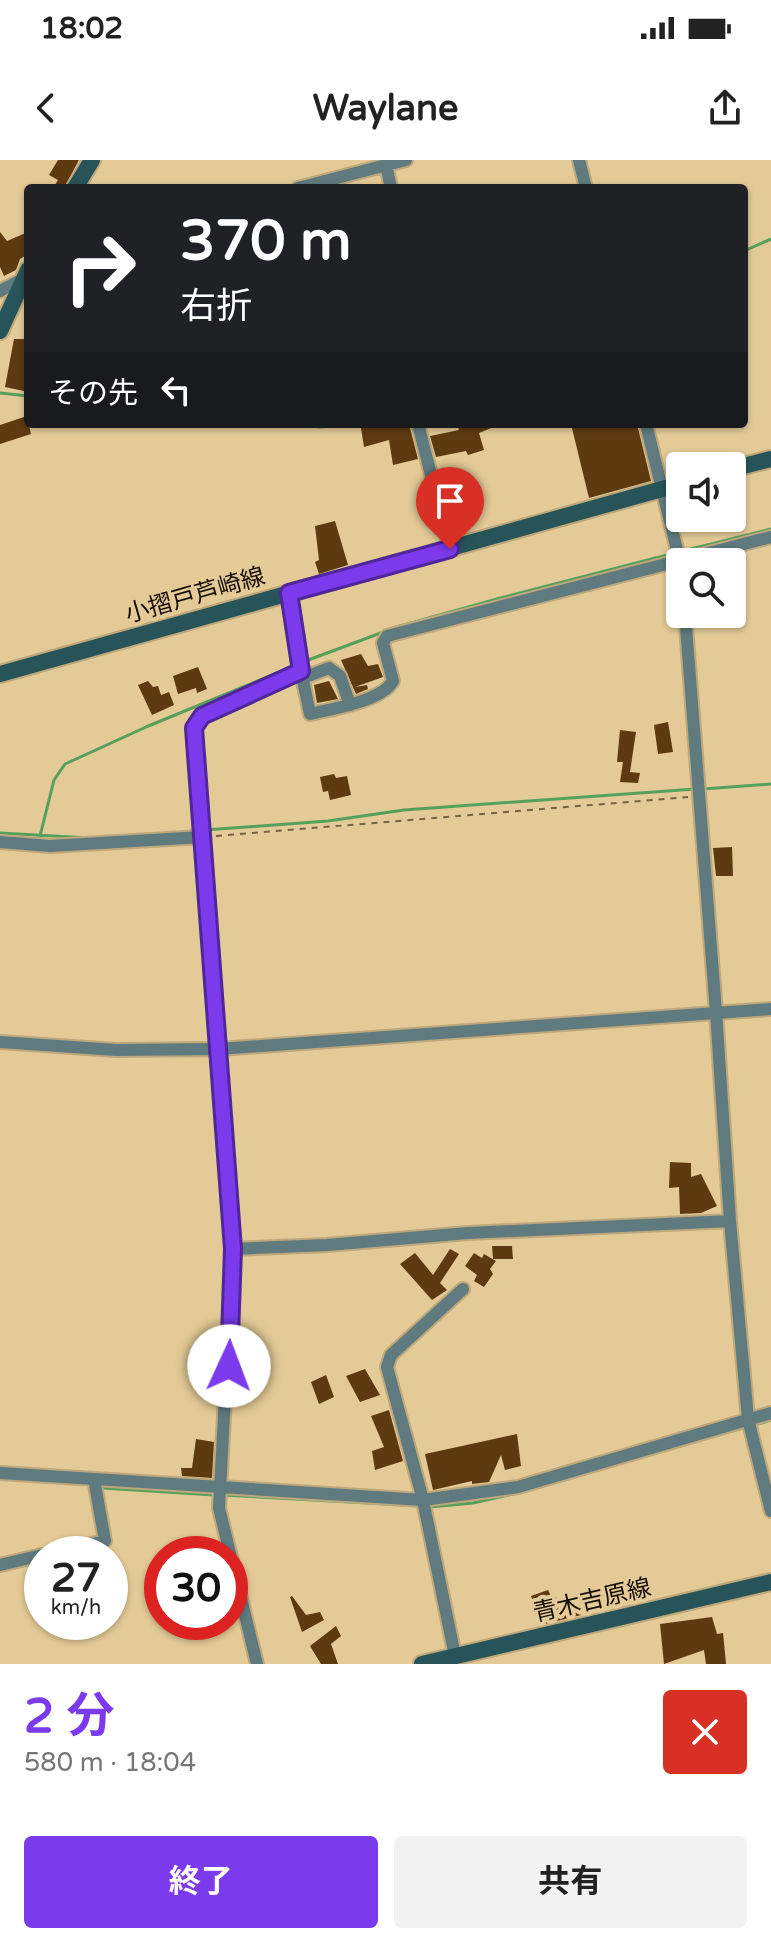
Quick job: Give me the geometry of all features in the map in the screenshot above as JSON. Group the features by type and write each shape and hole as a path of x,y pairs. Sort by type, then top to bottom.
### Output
{"main road":[{"path":"77,184 92,160"},
{"path":"0,331 24,281"},
{"path":"746,465 771,459"},
{"name":"小摺戸芦崎線","path":"0,674 666,487"},
{"name":"青木吉原線","path":"422,1664 771,1582"}],"street":[{"path":"313,184 406,160"},
{"path":"579,160 585,184"},
{"path":"386,165 390,184"},
{"path":"0,291 24,277"},
{"path":"419,428 450,549"},
{"path":"647,428 677,548"},
{"path":"727,548 771,537"},
{"path":"289,593 310,714 350,705 389,688 393,681 383,643 387,636 666,564"},
{"path":"686,628 730,1221 748,1419 771,1511"},
{"path":"257,1664 219,1508 233,1249 194,728 202,716 302,674 329,668 340,676 350,705"},
{"path":"0,842 50,846 202,837"},
{"path":"0,1042 116,1050 219,1049 771,1009"},
{"path":"233,1249 468,1233 730,1221"},
{"path":"455,1656 423,1500 387,1367 391,1355 463,1289"},
{"path":"0,1473 423,1500 518,1487 771,1413"},
{"path":"94,1479 104,1536"},
{"path":"0,1565 24,1559"}],"path":[{"path":"202,837 697,796"}],"building":[{"path":"58,160 79,160 66,184 56,184 58,180 49,175"},
{"path":"0,232 7,241 24,234 24,256 16,270 4,276 0,267"},
{"path":"14,339 24,339 24,391 5,387"},
{"path":"24,417 24,428 30,428 31,434 0,444 0,425"},
{"path":"361,428 410,428 418,459 393,465 389,440 364,447"},
{"path":"491,428 479,433 484,450 468,455 466,451 436,457 430,436"},
{"path":"572,428 638,428 651,481 589,498"},
{"path":"335,521 348,565 319,574 315,562 319,560 315,526"},
{"path":"361,654 368,666 378,664 383,677 355,687 367,685 368,689 356,694 341,660"},
{"path":"198,667 207,689 197,693 196,688 178,694 173,676"},
{"path":"148,681 153,687 158,686 161,695 169,692 174,705 152,715 138,685"},
{"path":"329,681 338,699 317,703 314,685"},
{"path":"668,722 673,752 658,754 654,725"},
{"path":"620,730 636,732 630,772 640,773 638,783 620,782 623,762 617,762"},
{"path":"334,774 336,778 347,776 351,795 330,800 328,791 323,792 320,777"},
{"path":"732,847 733,876 716,876 713,848"},
{"path":"670,1162 691,1163 691,1177 701,1174 717,1206 701,1213 680,1214 679,1187 669,1188"},
{"path":"492,1246 512,1246 513,1259 493,1259"},
{"path":"450,1249 459,1254 440,1283 447,1290 432,1300 400,1264 415,1253 433,1275"},
{"path":"474,1253 482,1258 484,1254 496,1261 490,1269 493,1274 484,1287 474,1281 477,1275 465,1266"},
{"path":"365,1369 380,1395 360,1402 346,1376"},
{"path":"326,1375 334,1397 319,1404 311,1382"},
{"path":"389,1410 403,1461 375,1470 372,1451 384,1447 371,1416"},
{"path":"517,1434 521,1466 505,1470 501,1455 489,1482 472,1484 472,1481 433,1490 425,1454"},
{"path":"196,1439 214,1442 212,1478 182,1476 181,1468 192,1468"},
{"path":"548,1590 561,1608 574,1601 581,1615 541,1625 531,1596"},
{"path":"292,1596 306,1615 320,1612 324,1620 302,1632"},
{"path":"712,1617 717,1634 723,1633 726,1664 706,1664 704,1650 664,1664 660,1624"},
{"path":"336,1626 341,1636 331,1644 338,1664 321,1664 310,1646"}],"waterway":[{"path":"748,249 771,239"},
{"path":"0,393 24,396"},
{"path":"695,548 771,529"},
{"path":"393,628 666,555"},
{"path":"303,662 386,631"},
{"path":"40,836 54,780 65,764 296,665"},
{"path":"703,789 771,784"},
{"path":"205,830 328,821 404,810 695,789"},
{"path":"181,832 197,831"},
{"path":"0,833 90,838"},
{"path":"755,1425 771,1420"},
{"path":"720,1434 747,1427"},
{"path":"102,1488 214,1495"},
{"path":"430,1507 473,1503 517,1493"},
{"path":"222,1495 422,1506"}],"route":[{"path":"229,1366 233,1249 194,728 202,716 301,671 301,655 289,593 450,549"}]}
